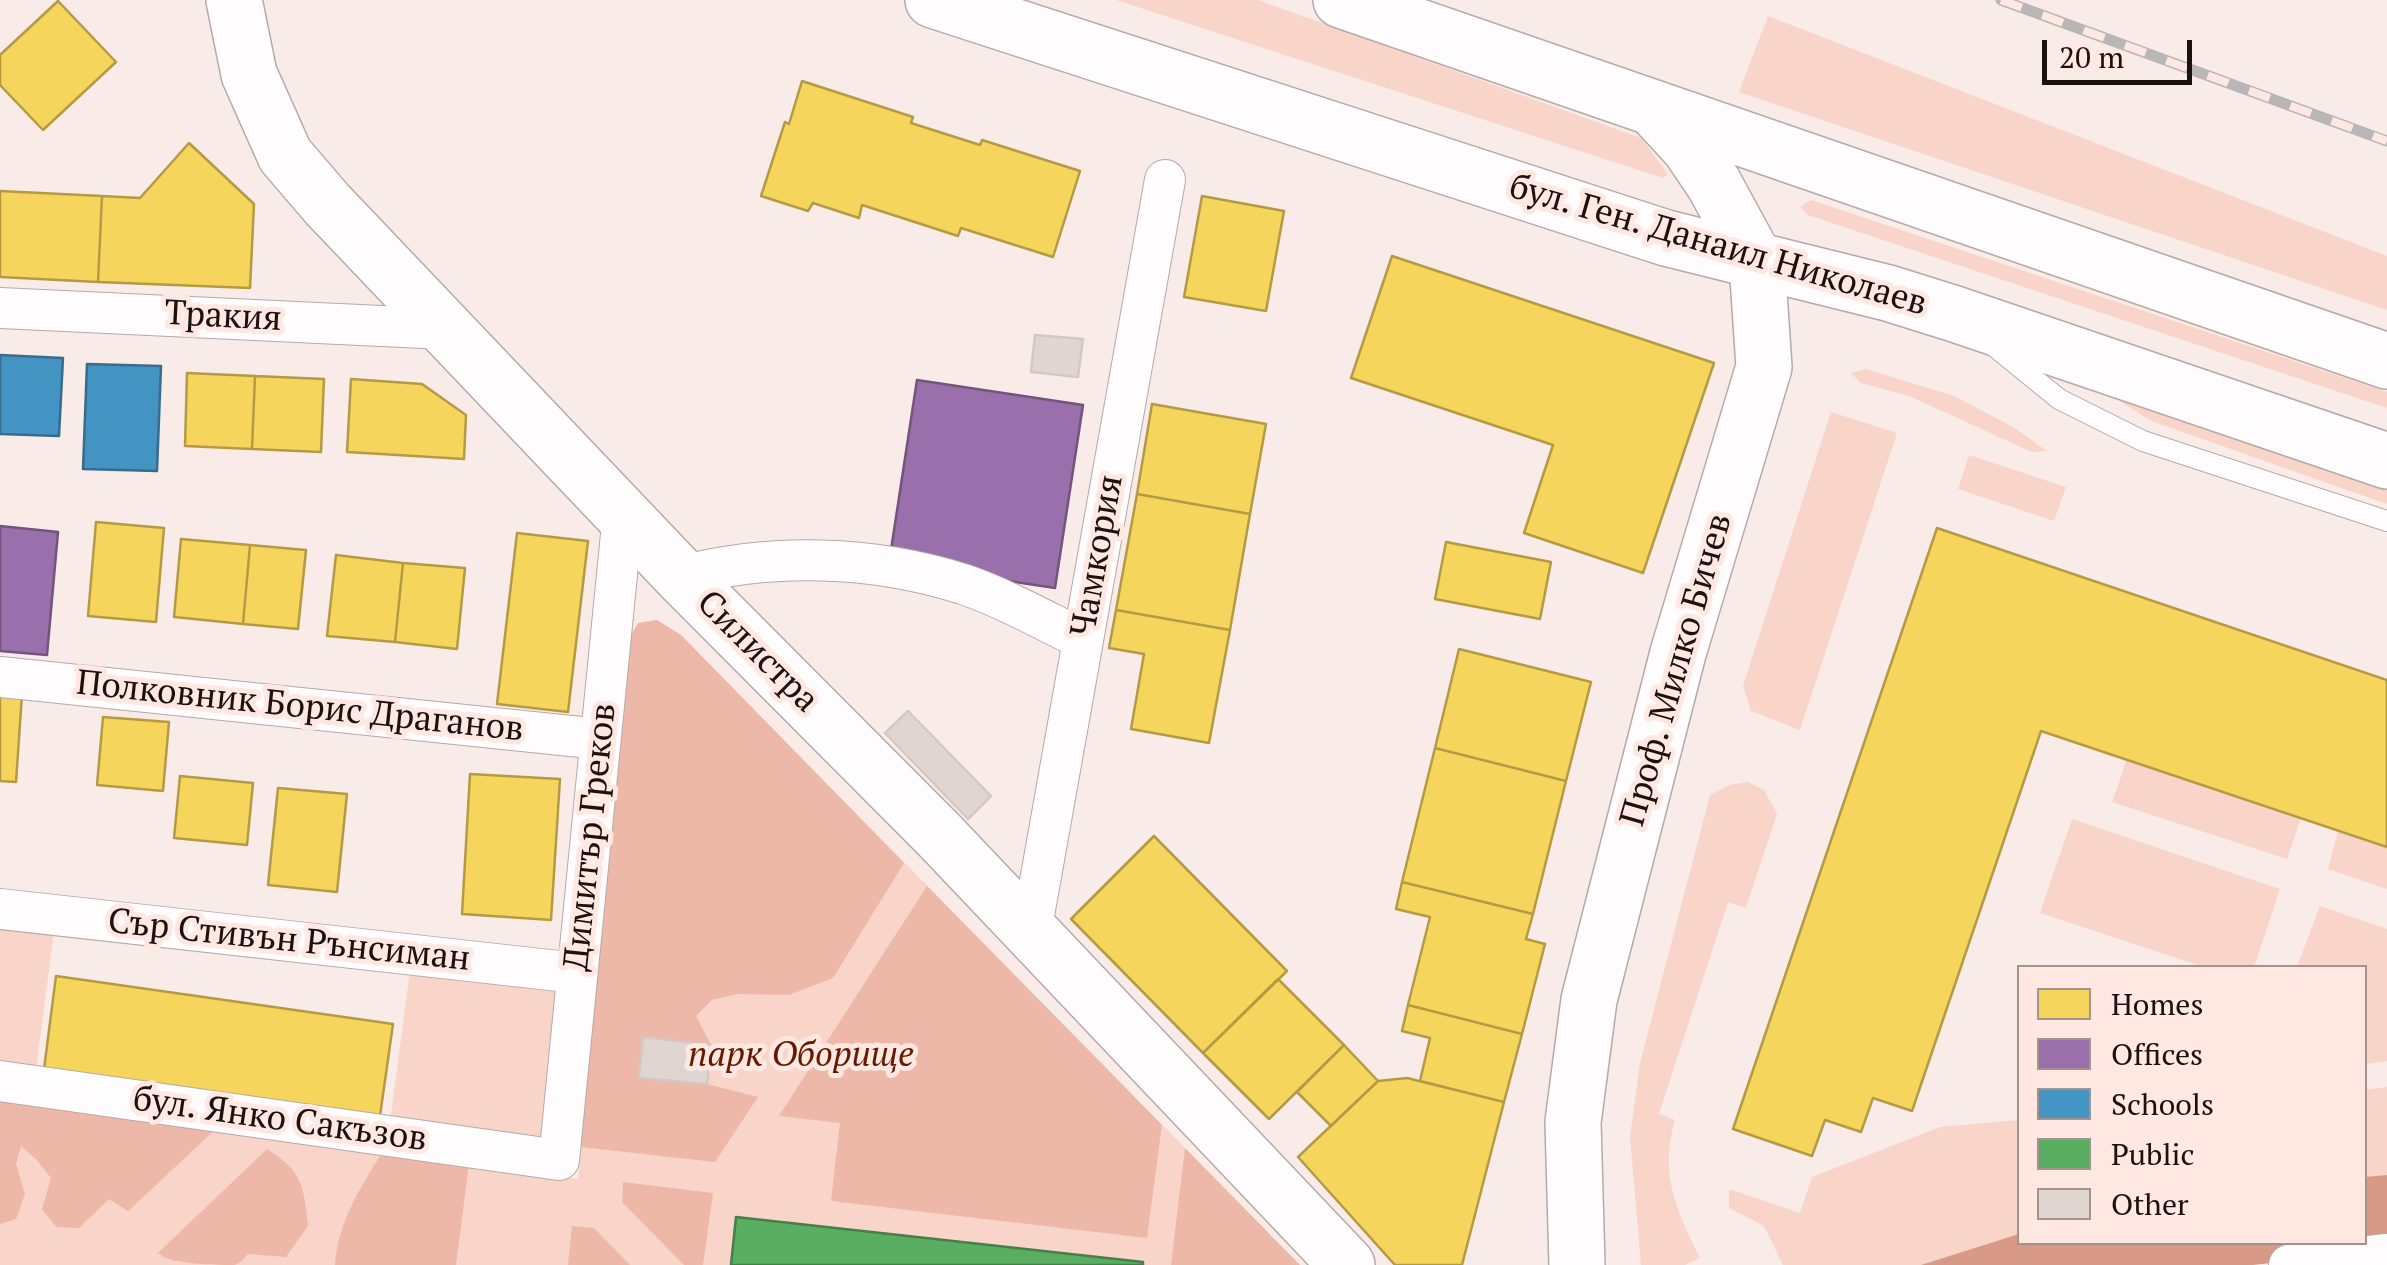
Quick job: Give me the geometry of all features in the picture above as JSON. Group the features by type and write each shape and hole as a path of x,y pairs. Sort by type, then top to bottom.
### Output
{"main road":[{"name":"Силистра","path":"234,0 249,74 286,155 326,204 681,576 1032,932 1347,1265"},
{"name":"бул. Ген. Данаил Николаев","path":"933,0 1666,238 1888,293 1955,314 2387,461"},
{"path":"1341,0 2387,361"},
{"name":"Проф. Милко Бичев","path":"1577,1265 1572,1122 1590,1000 1678,653 1764,367 1757,263 1706,172 1653,108"}],"street":[{"name":"Чамкория","path":"1032,932 1165,180"},
{"name":"Тракия","path":"0,308 445,328"},
{"name":"Димитър Греков","path":"559,1160 623,514"},
{"path":"681,576 728,564 808,560 902,567 983,592 1082,638"},
{"name":"Полковник Борис Драганов","path":"0,677 600,738"},
{"name":"Сър Стивън Рънсиман","path":"0,910 577,973"},
{"name":"бул. Янко Сакъзов","path":"0,1081 559,1160"},
{"path":"2289,1265 2387,1254"}],"lane":[{"path":"1955,314 2059,399 2143,440 2387,521"}],"green space":[{"path":"1116,0 1258,0 1641,138 1668,174 1663,178"},
{"path":"1768,16 2387,256 2387,310 1739,92"},
{"path":"1811,200 2387,392 2387,408 1808,215 1800,207"},
{"path":"1866,369 1954,396 2013,427 2047,451 2032,452 1909,396 1861,383 1851,373"},
{"path":"2112,396 2387,488 2387,504 2151,421"},
{"path":"1831,412 1897,433 1800,730 1751,711 1743,686"},
{"path":"1969,455 2066,487 2054,521 1958,489"},
{"name":"парк Оборище","path":"657,620 681,635 1300,1265 0,1265 0,1096 578,1179 628,640 638,623"},
{"path":"2127,759 2301,818 2287,859 2112,802"},
{"path":"1748,782 1764,790 1777,814 1746,908 1728,902 1659,1114 1675,1120 1669,1157 1672,1191 1700,1258 1685,1265 1641,1265 1630,1137 1640,1063 1710,795 1729,785"},
{"path":"2072,819 2280,889 2255,965 2198,965 2040,913"},
{"path":"2338,831 2387,847 2387,889 2328,869"},
{"path":"2320,906 2387,929 2387,1061 2367,1064 2367,965 2298,965"},
{"path":"0,909 56,916 34,1085 0,1081"},
{"path":"412,955 563,972 545,1145 390,1122"},
{"path":"2387,1087 2387,1175 2367,1178 2367,1090"},
{"path":"2017,1120 2017,1236 1938,1265 1783,1265 1764,1226 1729,1208 1729,1189 1800,1213 1812,1177 1940,1127"}],"shaded area":[{"path":"657,620 681,635 904,863 833,978 789,995 737,994 712,1000 696,1016 711,1045 644,1038 640,1078 707,1084 758,1097 715,1162 581,1147 628,640 638,623"},
{"path":"927,886 1162,1125 1147,1238 831,1201 840,1123 779,1116"},
{"path":"0,1096 218,1127 128,1211 109,1199 79,1228 56,1227 42,1209 51,1178 21,1146 16,1164 25,1194 16,1219 0,1224"},
{"path":"1185,1148 1300,1265 1171,1265"},
{"path":"267,1149 294,1172 305,1200 308,1226 286,1257 248,1254 235,1265 218,1265 183,1262 158,1253"},
{"path":"383,1151 469,1163 456,1265 335,1265 346,1219"},
{"path":"2387,1175 2387,1250 2253,1265 1921,1265 2017,1235 2017,1245 2367,1245 2367,1177"},
{"path":"623,1182 713,1193 703,1265 684,1265 622,1202"},
{"path":"572,1226 594,1228 630,1265 568,1265"}],"building: Homes":[{"path":"58,1 116,62 43,130 0,85 0,55"},
{"path":"802,81 913,117 911,123 980,145 982,140 1080,171 1053,257 961,228 958,236 862,205 859,218 813,203 808,211 761,196"},
{"path":"189,143 254,204 250,288 98,282 102,196 140,198"},
{"path":"0,191 102,196 98,282 0,277"},
{"path":"1202,196 1284,211 1266,311 1184,297"},
{"path":"1392,256 1714,363 1643,573 1524,533 1553,445 1351,378"},
{"path":"187,373 255,376 252,449 185,446"},
{"path":"255,376 324,379 321,452 252,449"},
{"path":"351,379 422,384 466,415 464,459 347,452"},
{"path":"1152,404 1266,424 1250,514 1137,494"},
{"path":"1137,494 1250,514 1230,630 1116,610"},
{"path":"96,522 164,528 156,622 88,616"},
{"path":"1937,528 2387,680 2387,847 2041,731 1912,1111 1873,1098 1861,1132 1825,1120 1812,1156 1733,1129"},
{"path":"517,533 588,541 568,712 497,704"},
{"path":"181,539 250,545 243,624 174,617"},
{"path":"1446,542 1551,562 1540,619 1435,599"},
{"path":"250,545 306,550 298,629 243,624"},
{"path":"336,555 403,563 395,642 327,636"},
{"path":"403,563 465,568 457,649 395,642"},
{"path":"1116,610 1230,630 1209,743 1131,729 1144,654 1109,648"},
{"path":"1459,649 1591,682 1566,781 1435,748"},
{"path":"0,692 22,694 16,782 0,781"},
{"path":"103,717 169,722 163,791 97,785"},
{"path":"1435,748 1566,781 1533,914 1402,882"},
{"path":"470,774 560,779 551,920 462,914"},
{"path":"180,776 253,783 247,845 174,838"},
{"path":"278,788 347,794 337,892 268,885"},
{"path":"1154,836 1287,971 1203,1053 1071,919"},
{"path":"1402,882 1533,914 1526,939 1545,944 1522,1034 1408,1005 1430,917 1396,909"},
{"path":"56,976 393,1024 380,1116 44,1069"},
{"path":"1278,979 1344,1045 1269,1119 1203,1053"},
{"path":"1408,1005 1522,1034 1504,1102 1420,1081 1430,1038 1402,1031"},
{"path":"1344,1045 1378,1081 1331,1126 1297,1092"},
{"path":"1407,1078 1504,1102 1462,1265 1395,1265 1298,1157 1378,1081"}],"building: Offices":[{"path":"917,380 1083,405 1055,588 889,563"},
{"path":"0,526 58,532 47,655 0,651"}],"building: Schools":[{"path":"0,355 63,358 59,436 0,434"},
{"path":"87,364 161,366 157,471 83,469"}],"building: Public":[{"path":"736,1217 1143,1262 1143,1265 731,1265"}],"building: Other":[{"path":"1035,335 1083,339 1078,377 1031,372"},
{"path":"908,711 991,796 968,819 885,733"},
{"path":"643,1037 711,1045 707,1084 639,1078"}],"railway":[{"path":"2001,0 2387,141"}]}
